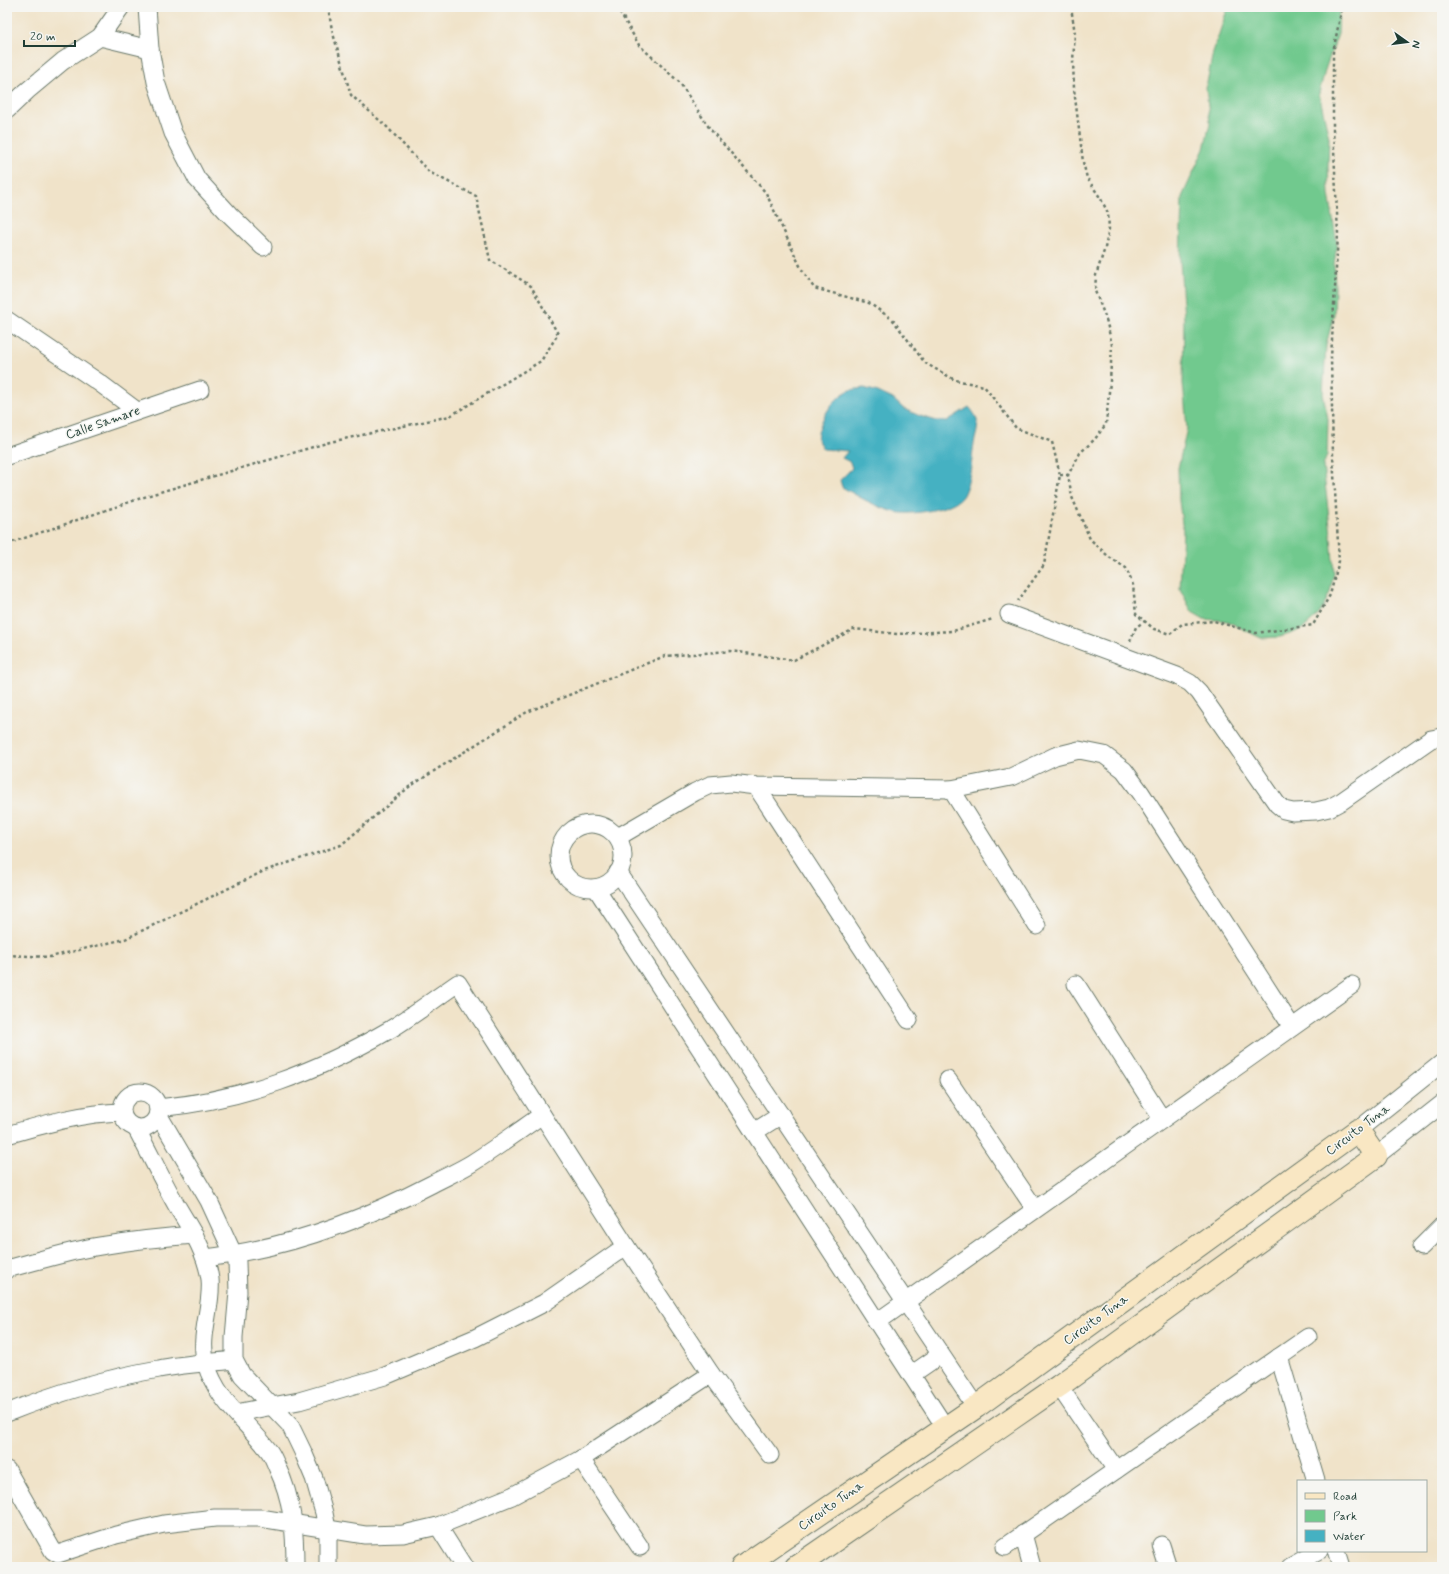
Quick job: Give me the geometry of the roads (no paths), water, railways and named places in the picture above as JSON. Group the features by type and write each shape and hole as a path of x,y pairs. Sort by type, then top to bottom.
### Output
{"street":[{"path":"7,110 63,61 100,37 121,7"},
{"path":"147,7 150,49 156,82 173,133 197,179 229,214 263,247"},
{"path":"100,37 150,49"},
{"path":"7,320 101,384 136,412"},
{"name":"Calle Samare","path":"7,456 200,390"},
{"path":"1009,614 1177,676 1190,683 1199,692 1277,804 1284,810 1293,812 1316,811 1329,808 1342,801 1431,739 1442,738"},
{"path":"618,838 695,792 710,785 731,783 756,786 951,789 1011,777 1055,756 1079,750 1104,755 1124,770 1141,793 1292,1027"},
{"path":"756,786 909,1020"},
{"path":"951,789 1037,926"},
{"path":"586,824 604,826 612,830 622,846 622,864 618,872 613,880 596,888 587,888 570,881 564,874 560,865 559,856 562,843 569,832 577,826 586,824"},
{"path":"618,872 976,1407"},
{"path":"596,888 945,1427"},
{"path":"158,1111 254,1090 315,1069 392,1028 458,982 626,1246 711,1374 770,1455"},
{"path":"1076,984 1162,1119"},
{"path":"877,1322 1352,985"},
{"name":"Circuito Tuna","path":"742,1567 976,1407 1358,1130 1442,1063"},
{"path":"948,1080 1035,1209"},
{"path":"295,1567 295,1540 292,1510 283,1480 270,1452 218,1391 205,1363 204,1340 210,1293 210,1280 205,1258 195,1235 178,1208 136,1128 127,1123 124,1118 122,1106 129,1095 141,1091 152,1096 156,1101 158,1111 209,1201 237,1262 238,1292 234,1337 234,1360 242,1375 253,1388 272,1405 290,1426 303,1452 314,1478 328,1530 328,1567"},
{"path":"796,1567 1059,1386 1376,1156 1442,1104"},
{"path":"136,1128 145,1127 151,1124 158,1111"},
{"path":"7,1134 65,1119 92,1114 122,1112"},
{"path":"205,1258 234,1255 267,1248 327,1230 393,1204 471,1164 542,1115"},
{"path":"754,1132 781,1115"},
{"path":"1358,1130 1376,1156"},
{"path":"1421,1247 1442,1226"},
{"path":"7,1269 61,1254 99,1246 166,1237 195,1235"},
{"path":"236,1413 299,1400 385,1376 475,1338 544,1303 626,1246"},
{"path":"1005,1547 1308,1337"},
{"path":"911,1375 940,1355"},
{"path":"1279,1357 1316,1480"},
{"path":"7,1413 40,1399 101,1382 159,1369 234,1360"},
{"path":"7,1470 53,1551 58,1554 116,1535 164,1524 215,1518 260,1518 365,1535 403,1534 438,1526 512,1496 581,1458 711,1374"},
{"path":"1059,1386 1116,1470"},
{"path":"581,1458 640,1547"},
{"path":"438,1526 464,1567"},
{"path":"1023,1534 1032,1567"},
{"path":"1161,1545 1168,1567"},
{"path":"1290,1567 1317,1552"},
{"path":"1336,1552 1341,1567"}],"water":[{"path":"864,388 878,392 893,399 904,409 937,421 947,421 969,407 976,418 977,428 969,479 963,495 959,500 942,508 921,512 902,513 874,505 842,487 840,480 852,468 850,462 842,458 848,451 823,449 817,439 818,432 827,411 837,399 848,391"}]}
